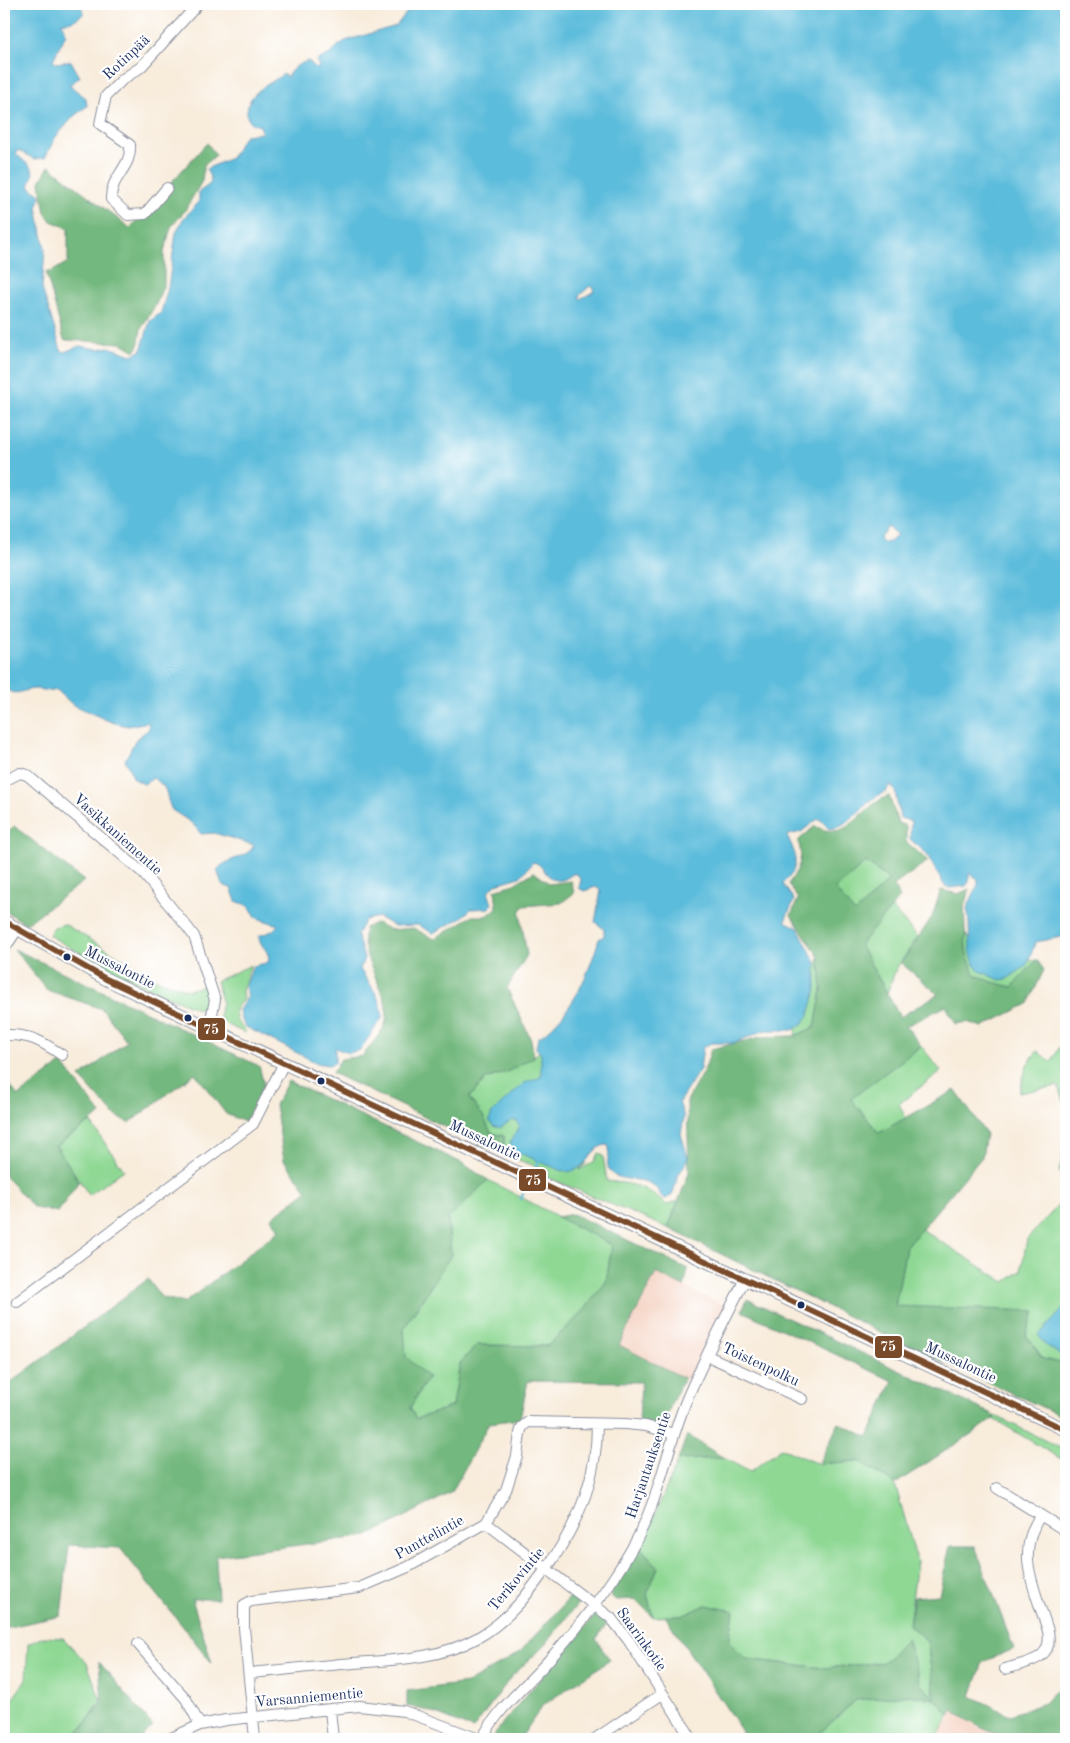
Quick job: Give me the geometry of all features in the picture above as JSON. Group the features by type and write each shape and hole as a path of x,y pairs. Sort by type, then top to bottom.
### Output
{"main road":[{"name":"Mussalontie","path":"4,921 106,979 208,1028 1066,1430"}],"street":[{"name":"Rotinpää","path":"167,188 145,214 128,215 112,199 111,189 131,156 130,145 100,124 106,96 123,79 141,67 198,4"},
{"name":"Vasikkaniementie","path":"4,781 20,773 27,775 142,872 182,918 194,936 212,988 215,1006 208,1028"},
{"path":"4,949 17,930"},
{"path":"4,1035 23,1034 41,1041 62,1055"},
{"path":"17,1302 253,1124 284,1063"},
{"name":"Harjantauksentie","path":"481,1739 506,1702 547,1662 593,1605 632,1549 648,1516 686,1402 745,1279"},
{"name":"Toistenpolku","path":"708,1356 802,1399"},
{"name":"Punttelintie","path":"255,1739 243,1613 244,1606 251,1601 359,1588 408,1567 486,1523 506,1490 513,1473 522,1427 528,1422 646,1426 674,1434"},
{"name":"Terikovintie","path":"249,1673 405,1658 461,1645 477,1638 496,1625 521,1601 546,1569 566,1539 584,1503 594,1468 596,1424"},
{"path":"997,1488 1066,1531"},
{"path":"1005,1669 1042,1657 1047,1652 1050,1639 1026,1556 1027,1542 1031,1529 1040,1516"},
{"name":"Saarinkotie","path":"486,1523 611,1618 692,1739"},
{"path":"138,1644 186,1700 200,1725"},
{"name":"Saarinkotie","path":"595,1739 662,1694"},
{"name":"Varsanniementie","path":"174,1738 200,1725 252,1717 358,1706 404,1711 481,1739"},
{"path":"330,1710 333,1739"}],"shaded area":[{"path":"656,1273 727,1307 690,1381 619,1346"},
{"path":"953,1710 976,1727 1005,1738 1029,1739 936,1739"}],"green space":[{"path":"207,143 216,155 204,165 202,181 184,212 171,227 164,252 164,283 157,302 141,329 138,347 135,351 122,343 64,340 46,272 51,272 68,262 68,228 51,221 45,213 40,182 49,166 130,228"},
{"path":"889,796 898,823 906,826 906,842 928,861 893,886 900,897 860,945 900,1017 938,994 901,963 932,917 941,890 958,894 969,889 964,906 966,951 974,974 992,982 1012,987 1037,960 1044,970 1028,1004 982,1027 967,1022 956,1024 946,1006 906,1026 921,1046 851,1099 879,1133 955,1090 986,1134 982,1157 906,1247 895,1306 1035,1311 1026,1335 1043,1359 1066,1364 1066,1418 898,1341 668,1228 689,1173 687,1101 706,1066 711,1049 761,1037 795,1036 815,1027 822,990 819,957 791,915 798,899 788,884 799,864 801,853 798,841 815,826 827,831 837,831 846,827 879,801","holes":["866,862 889,880 855,913 835,889"]},
{"path":"14,826 84,881 26,924 4,910 4,836"},
{"path":"866,862 889,880 855,913 835,889"},
{"path":"534,872 550,884 571,881 574,893 561,903 523,906 520,913 527,955 507,988 531,1040 534,1057 507,1072 486,1079 469,1098 483,1116 491,1133 504,1136 504,1155 332,1073 341,1059 363,1056 386,1021 385,999 366,953 365,928 376,923 391,930 413,928 434,939 472,916 486,916 497,908 495,890 514,884"},
{"path":"891,907 918,937 896,969 887,993 860,945"},
{"path":"64,924 160,981 189,990 208,984 209,1000 207,1013 126,977 49,935 54,927"},
{"path":"965,932 977,951 1019,962 1037,960 1012,987 992,982 974,974 966,951"},
{"path":"14,949 259,1066 264,1085 245,1122 226,1114 195,1073 129,1123 113,1114 80,1077 127,1041 102,1009 47,990"},
{"path":"819,957 822,990 815,1027 795,1036 800,1003 810,988"},
{"path":"251,965 242,991 243,999 235,1010 236,1020 245,1030 245,1033 227,1025 219,1017 222,1001 216,981"},
{"path":"1066,1036 1066,1105 1058,1086 1019,1093 1027,1065 1037,1051 1051,1062"},
{"path":"921,1046 941,1071 899,1104 906,1118 879,1133 850,1099"},
{"path":"543,1050 539,1153 586,1163 579,1170 594,1162 598,1153 603,1156 607,1181 640,1187 666,1205 678,1201 668,1228 539,1174 541,1168 504,1155 504,1136 491,1133 483,1116 469,1098 486,1079 507,1072"},
{"path":"62,1063 101,1114 56,1146 79,1181 58,1212 34,1208 4,1175 4,1078 18,1096"},
{"path":"288,1081 462,1163 488,1180 448,1219 451,1255 404,1328 406,1357 428,1377 410,1408 416,1419 453,1406 460,1363 477,1345 547,1346 579,1316 606,1282 612,1245 557,1217 573,1214 688,1269 684,1287 656,1273 619,1345 684,1378 671,1404 664,1426 639,1422 641,1382 528,1381 520,1419 489,1423 452,1492 368,1536 216,1556 218,1599 192,1599 212,1663 120,1548 69,1545 61,1616 4,1628 4,1384 6,1386 148,1279 161,1297 184,1303 280,1230 271,1218 307,1191 284,1160 275,1105"},
{"path":"90,1122 124,1170 89,1195 56,1146"},
{"path":"1066,1141 1066,1184 1059,1171"},
{"path":"488,1180 612,1245 606,1282 579,1316 547,1346 477,1345 460,1363 453,1406 416,1419 410,1408 382,1374 404,1328 451,1255 448,1219 466,1197"},
{"path":"1066,1197 1066,1364 1043,1359 1026,1335 1035,1311 895,1307 906,1247 921,1229 1005,1282 1021,1271 1027,1239"},
{"path":"747,1299 994,1415 994,1419 895,1484 859,1461 818,1464 839,1423 868,1437 893,1381 742,1311"},
{"path":"994,1415 1066,1451 1066,1462 994,1419"},
{"path":"687,1435 724,1458 678,1460"},
{"path":"781,1448 818,1464 859,1461 895,1484 917,1561 909,1625 927,1641 935,1698 950,1715 936,1739 813,1739 856,1700 907,1695 934,1698 921,1685 907,1639 885,1662 824,1668 746,1659 729,1642 734,1612 706,1605 682,1616 653,1617 647,1594 658,1567 641,1548 678,1460 724,1458 750,1472"},
{"path":"950,1546 975,1546 1014,1649 983,1662 971,1696 1010,1715 1044,1703 1063,1683 1066,1668 1066,1708 1060,1739 1028,1739 1004,1736 980,1727 953,1710 950,1715 935,1699 907,1695 856,1700 813,1739 747,1739 665,1616 682,1616 706,1605 734,1611 729,1642 746,1659 824,1668 885,1662 907,1638 921,1685 935,1698 927,1641 909,1625 914,1597 939,1595"},
{"path":"641,1548 658,1567 647,1594 653,1617 635,1599 616,1600 610,1595"},
{"path":"571,1596 580,1601 542,1648 511,1677 473,1729 429,1711 407,1706 407,1691 467,1683 519,1653"},
{"path":"596,1614 607,1624 596,1639 610,1660 543,1705 520,1739 492,1739 504,1721"},
{"path":"43,1637 63,1638 87,1663 101,1701 82,1728 70,1736 53,1739 37,1737 35,1739 4,1739 4,1711 26,1680 28,1644"},
{"path":"99,1662 153,1726 139,1739 64,1739 77,1734 102,1702"}],"water":[{"path":"4,4 89,4 80,5 84,13 79,17 71,21 62,22 66,34 53,60 55,63 71,61 80,77 69,85 86,98 87,106 74,116 55,138 45,158 34,159 18,150 16,154 32,168 33,175 29,186 41,196 37,207 45,249 42,288 61,350 64,352 80,346 98,349 109,347 132,355 141,351 150,321 161,313 168,288 176,233 183,219 199,202 199,192 210,184 211,179 206,169 231,158 245,135 262,133 260,126 251,123 247,117 247,108 254,95 283,74 287,77 296,66 302,63 309,61 316,69 319,66 316,61 332,53 345,41 396,26 407,12 420,4 1066,4 1066,936 1036,942 1026,966 1007,979 1000,980 978,970 970,947 967,908 978,885 978,879 969,873 969,882 966,886 949,888 944,885 926,853 910,839 911,821 900,818 895,791 890,784 886,792 872,800 852,818 837,827 829,829 818,819 801,832 788,835 787,837 795,855 795,865 791,875 783,884 794,900 785,921 798,928 816,963 816,990 809,1015 802,1024 793,1030 765,1030 734,1043 711,1043 703,1047 700,1069 679,1102 684,1117 681,1134 688,1158 677,1178 673,1194 666,1199 648,1182 614,1175 608,1168 608,1145 597,1149 580,1167 573,1171 565,1172 512,1150 510,1142 519,1127 517,1121 512,1120 500,1128 493,1126 489,1121 492,1113 524,1083 541,1077 541,1054 536,1048 538,1038 550,1029 569,1007 584,981 599,939 604,936 604,929 595,922 601,890 596,887 584,891 579,888 581,880 576,873 562,880 552,879 537,863 533,862 520,877 496,884 488,892 492,904 489,908 471,909 461,918 433,933 418,925 394,926 378,917 365,920 357,935 364,958 360,969 378,998 381,1005 382,1018 360,1050 349,1053 335,1048 335,1063 328,1065 317,1063 246,1027 241,1020 239,1010 248,996 245,987 253,966 266,963 269,960 269,956 260,942 259,936 272,931 278,925 257,918 249,906 236,901 231,888 222,885 217,870 226,863 247,853 254,845 214,833 201,834 192,823 172,810 165,789 159,782 153,778 144,784 134,779 125,760 136,739 149,729 148,722 128,726 111,722 73,705 57,690 31,689 16,693 4,688","holes":["590,286 594,288 593,292 580,299 579,296","888,527 897,535 890,542 882,542 879,538"]},
{"path":"1066,1306 1066,1358 1044,1344 1039,1335"}],"waterway":[{"path":"533,1173 539,1161"},
{"path":"521,1199 523,1194"}],"transit line":[{"name":"75","path":"4,921 106,979 1066,1430"}]}
